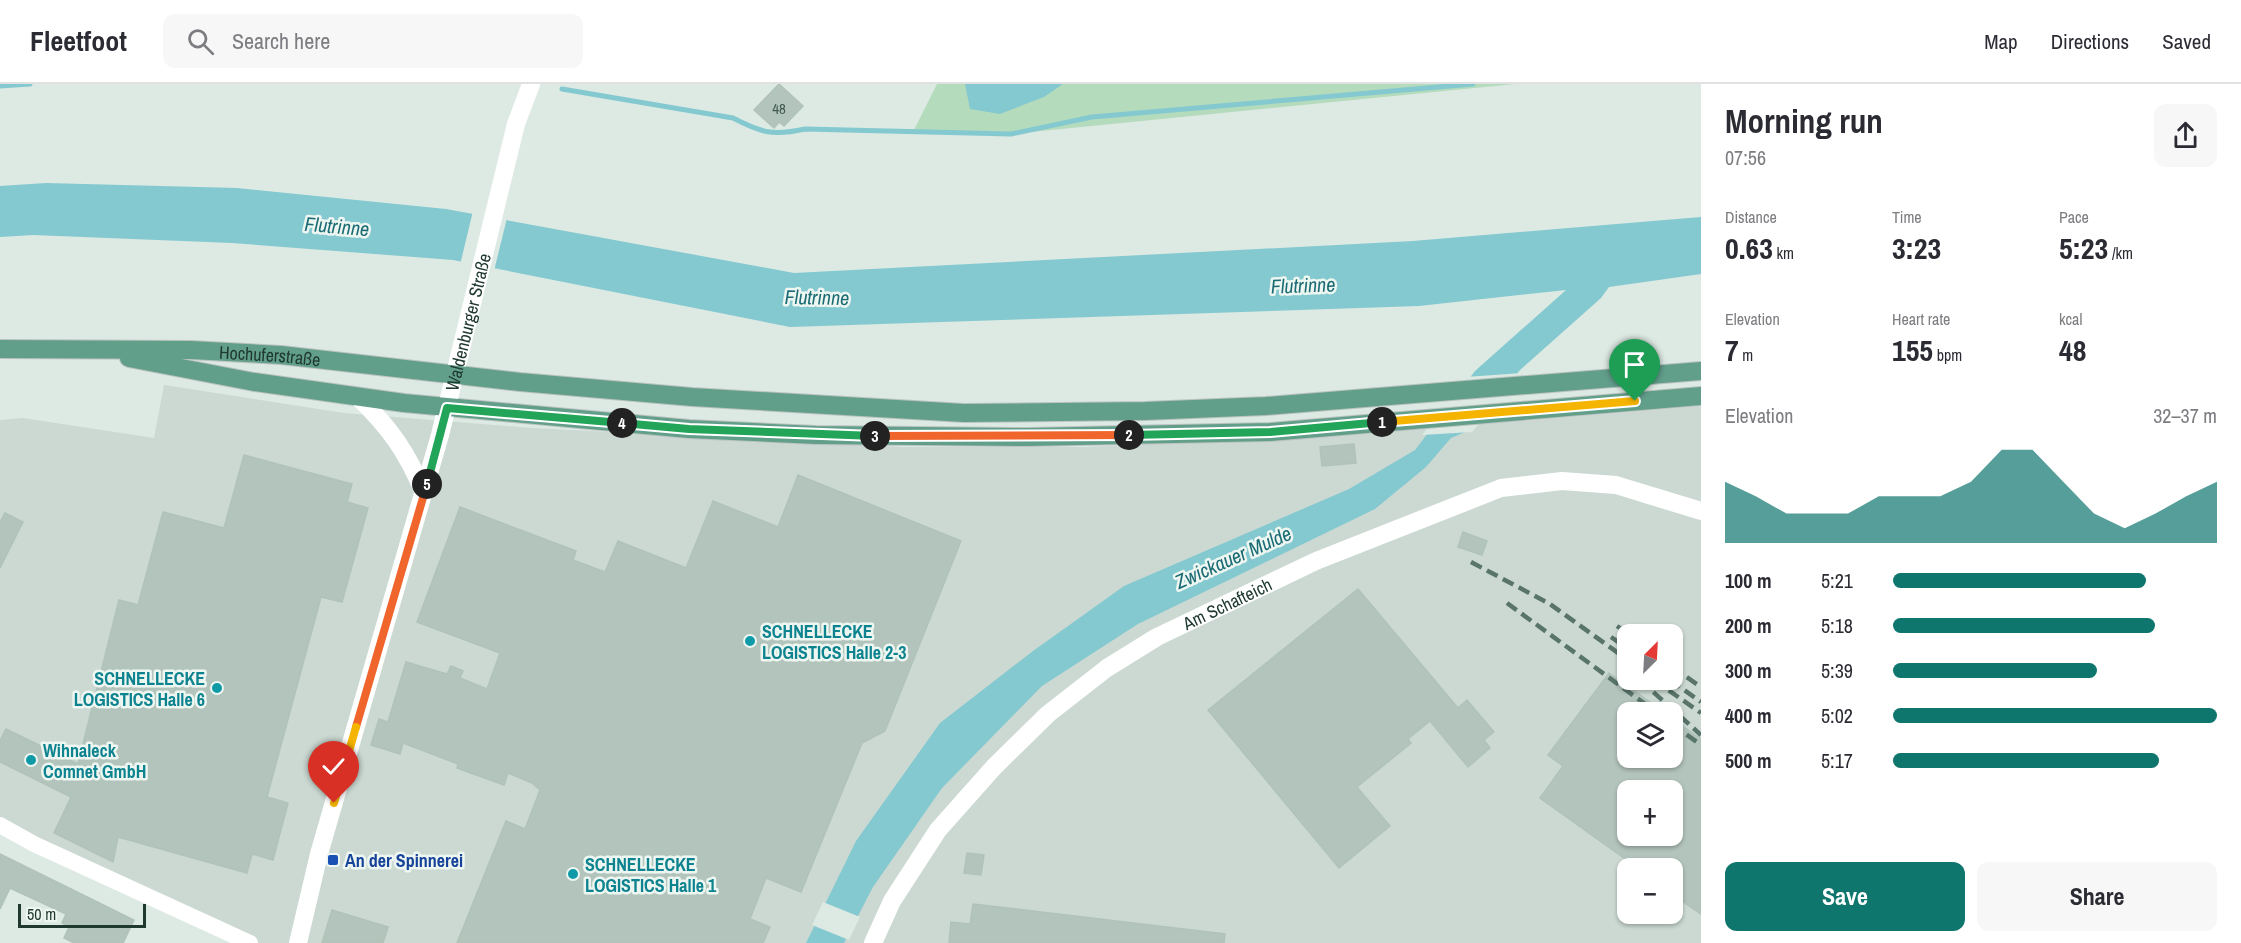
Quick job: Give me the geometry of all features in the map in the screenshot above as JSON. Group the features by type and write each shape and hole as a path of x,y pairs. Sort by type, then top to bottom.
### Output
{"main road":[{"name":"Hochuferstraße","path":"0,350 191,350 281,355 692,397 964,413 1211,408 1435,393 1701,371"},
{"name":"Hochuferstraße","path":"83,351 358,398 689,429 816,435 1029,437 1247,433 1701,396"}],"street":[{"name":"Waldenburger Straße","path":"298,943 319,854 447,408 516,124 531,84"},
{"path":"358,398 398,440 424,493"},
{"name":"Am Schafteich","path":"873,943 892,901 938,830 994,767 1056,708 1107,668 1157,638 1316,561 1501,488 1562,481 1616,485 1701,511"},
{"path":"0,825 34,844 250,943"}],"shaded area":[{"path":"164,385 344,413 532,428 903,447 1086,447 1352,435 1701,406 1701,943 251,943 0,823 0,420 23,418 154,438"}],"green space":[{"path":"937,84 1515,84 1011,134 914,130"}],"water":[{"path":"965,84 1063,84 1044,97 1000,114 970,109"},
{"path":"46,183 237,188 446,209 794,273 1413,241 1701,217 1701,274 1609,287 1601,298 1520,370 1470,430 1451,438 1426,467 1375,509 1138,624 1042,686 942,788 873,887 844,943 806,943 856,841 940,723 1033,651 1124,586 1349,489 1415,450 1475,371 1566,290 1419,306 790,327 453,260 232,243 33,235 0,237 0,186"}],"pier":[{"path":"473,211 507,218 494,271 460,265"},
{"path":"1522,373 1472,432 1422,435 1466,377"},
{"path":"823,902 860,917 849,940 812,925"}],"building":[{"path":"779,84 803,106 784,126 779,122 774,128 754,110"},
{"path":"1354,444 1356,463 1322,466 1320,447"},
{"name":"SCHNELLECKE LOGISTICS Halle 6","path":"244,455 352,484 347,502 368,508 342,602 321,597 267,797 288,803 273,860 252,854 247,873 118,837 113,862 54,833 71,797 0,762 0,741 6,729 78,764 119,600 138,605 163,512 224,528"},
{"path":"798,475 961,541 885,731 862,743 801,892 766,878 750,919 770,927 763,943 457,943 506,821 525,829 540,790 532,783 508,773 504,785 457,768 458,764 403,743 400,754 371,745 379,719 388,722 406,662 447,674 451,666 463,671 460,678 487,689 500,653 417,622 460,507 576,551 573,560 605,572 618,541 686,568 713,501 778,527"},
{"path":"5,513 23,522 0,568 0,522"},
{"path":"1463,532 1487,541 1482,555 1458,547"},
{"path":"1358,589 1458,708 1467,700 1494,732 1484,740 1490,748 1468,767 1430,721 1408,739 1411,743 1357,787 1390,826 1339,868 1208,710"},
{"path":"1609,673 1617,679 1617,690 1633,690 1650,702 1617,702 1617,768 1683,768 1683,727 1701,739 1701,914 1683,902 1683,858 1624,858 1540,798 1563,766 1548,755"},
{"path":"967,853 984,855 981,875 964,873"},
{"path":"0,854 134,920 123,943 74,943 64,938 69,927 62,923 66,914 10,888 0,909"},
{"path":"973,904 1225,934 1224,943 949,943 951,922 970,924"},
{"path":"332,910 388,927 383,943 322,943"}],"waterway":[{"path":"0,86 30,84"},
{"path":"562,89 733,118 760,130 776,133 805,129 1011,134 1092,117 1473,84"}],"railway":[{"path":"1471,562 1550,604 1617,652"},
{"path":"1507,603 1642,702"},
{"path":"1611,637 1617,641"},
{"path":"1683,675 1701,687"},
{"path":"1683,689 1701,702"},
{"path":"1651,690 1701,735"},
{"path":"1668,690 1701,713"},
{"path":"1683,732 1701,745"}],"place":[{"name":"SCHNELLECKE LOGISTICS Halle 2-3","path":"750,641"},
{"name":"SCHNELLECKE LOGISTICS Halle 6","path":"217,688"},
{"name":"Wihnaleck Comnet GmbH","path":"31,760"},
{"name":"An der Spinnerei","path":"333,860"},
{"name":"SCHNELLECKE LOGISTICS Halle 1","path":"573,874"}],"route":[{"path":"334,803 447,408 689,429 816,435 1029,437 1270,432 1635,401"}],"water label":[{"name":"Flutrinne","path":"337,226"},
{"name":"Flutrinne","path":"1303,285"},
{"name":"Flutrinne","path":"817,297"},
{"name":"Zwickauer Mulde","path":"1233,557"}]}
